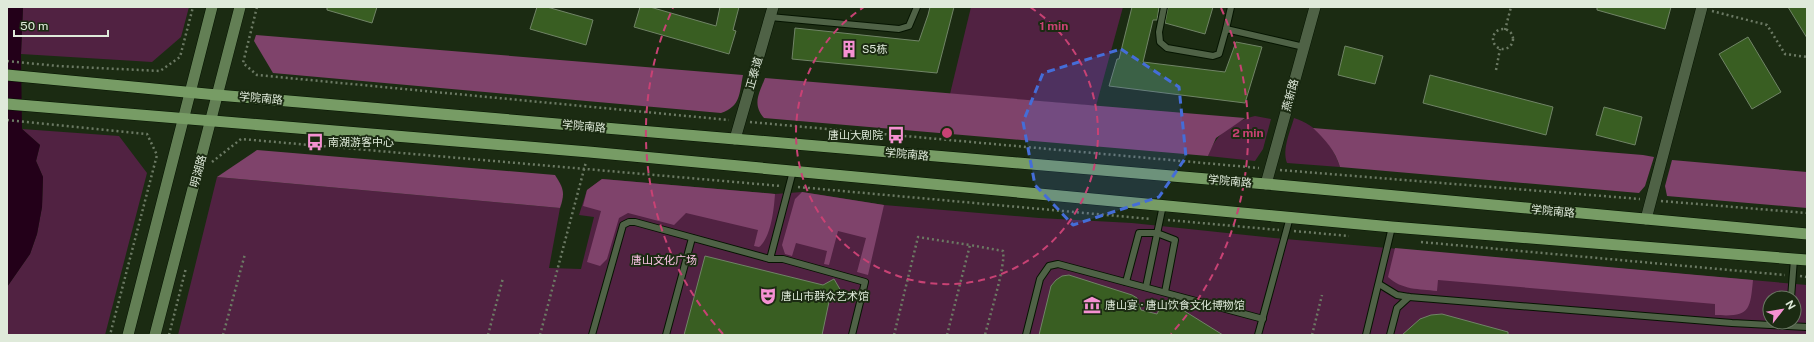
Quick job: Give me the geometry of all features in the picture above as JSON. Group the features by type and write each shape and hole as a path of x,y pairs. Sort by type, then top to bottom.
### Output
{"main road":[{"path":"128,335 212,7"},
{"name":"明湖路","path":"155,335 240,7"},
{"name":"学院南路","path":"7,75 190,91 217,95 1266,184 1807,234"},
{"path":"7,104 589,152 1392,227 1807,260"}],"street":[{"name":"燕新路","path":"1266,184 1315,7"},
{"path":"1646,219 1702,8"},
{"name":"正泰道","path":"735,139 771,12"}],"lane":[{"path":"771,12 899,29 909,26 917,7"},
{"path":"1164,7 1159,32 1160,42 1167,48 1214,56 1219,54 1231,7"},
{"path":"1226,29 1304,47"},
{"path":"770,259 793,171"},
{"path":"1146,287 1163,205"},
{"path":"1258,335 1290,217"},
{"path":"592,335 623,225 629,222 635,222 770,259 783,259 865,282 852,335"},
{"path":"1366,335 1392,227"},
{"path":"1126,282 1139,233 1157,233 1175,240 1165,292"},
{"path":"666,335 692,238"},
{"path":"1791,290 1794,259"},
{"path":"1026,335 1040,279 1049,266 1058,264 1263,319"},
{"path":"1379,284 1397,296 1732,323 1762,323"},
{"path":"1390,335 1397,308 1409,297"}],"path":[{"path":"7,61 160,71 180,57 193,7"},
{"path":"257,7 243,63 257,75 1270,169 1807,212"},
{"path":"1505,30 1511,7"},
{"path":"1702,8 1767,26 1785,54 1807,57"},
{"path":"1505,30 1512,37 1512,43 1508,48 1500,49 1494,44 1493,37 1496,32 1505,30"},
{"path":"1496,70 1500,49"},
{"path":"7,120 147,134 157,155 110,335"},
{"path":"211,168 212,160 241,139 1352,236"},
{"path":"540,335 589,152"},
{"path":"894,335 918,237 1003,251 1002,268 985,335"},
{"path":"1413,242 1807,276"},
{"path":"947,335 970,245"},
{"path":"223,335 245,254"},
{"path":"169,335 186,267"},
{"path":"488,335 503,278"},
{"path":"1312,335 1322,295"}],"highlighted area":[{"path":"1121,49 1179,87 1186,157 1159,197 1073,225 1035,185 1023,122 1043,73"}],"green space":[{"path":"23,7 189,7 181,37 152,62 21,54"},
{"path":"971,7 1123,7 1096,106 950,94"},
{"path":"1255,116 1271,119 1263,149 1255,161 1208,156 1215,141 1220,135 1240,121"},
{"path":"1294,118 1310,126 1323,137 1333,151 1340,167 1287,163 1285,152"},
{"path":"22,129 119,136 147,173 105,335 7,335 7,287 30,254 37,234 42,207 43,177 36,161 40,145"},
{"name":"唐山文化广场","path":"217,177 560,208 549,268 581,269 594,217 579,215 587,190 602,179 775,194 802,192 884,205 1039,218 1132,223 1274,238 1807,285 1807,335 178,335"}],"shaded area":[{"path":"7,7 23,7 21,54 22,129 40,145 36,161 43,177 42,207 37,234 30,254 7,287"},
{"path":"256,35 743,75 740,94 736,103 728,110 721,113 273,73 254,41"},
{"path":"765,78 1245,118 1216,138 1208,156 764,118 760,113 757,103"},
{"path":"1313,128 1654,157 1645,186 1639,193 1340,167 1330,146"},
{"path":"257,150 555,175 562,188 563,198 560,208 217,177"},
{"path":"1672,160 1807,172 1807,208 1667,196 1665,186"},
{"path":"602,179 775,194 773,215 766,237 759,247 754,246 758,230 686,213 674,225 628,213 619,218 607,259 600,266 587,262 601,211 583,206 587,190"},
{"path":"802,192 884,205 868,275 857,272 866,238 838,231 829,265 824,264 827,251 796,243 792,256 785,254 782,245 795,199"},
{"path":"1395,248 1753,280 1751,299 1749,306 1741,313 1735,315 1715,315 1715,304 1438,280 1437,291 1417,289 1405,287 1388,277"}],"building":[{"path":"327,7 377,7 372,23 327,10"},
{"path":"537,7 547,7 593,20 586,45 530,29"},
{"path":"640,7 650,7 716,26 720,7 739,7 733,30 736,31 729,54 634,27"},
{"name":"S5栋","path":"930,7 954,7 937,73 792,59 795,28 919,41"},
{"path":"1132,7 1159,7 1157,20 1153,20 1143,62 1225,72 1236,42 1262,47 1245,103 1109,86 1117,59 1119,59"},
{"path":"1168,7 1213,7 1205,34 1165,23"},
{"path":"1597,7 1671,7 1665,29 1597,10"},
{"path":"1788,7 1807,7 1807,38"},
{"path":"1748,37 1781,92 1752,109 1719,54"},
{"path":"1345,46 1383,56 1375,84 1338,75"},
{"path":"1430,75 1553,107 1546,135 1423,103"},
{"path":"1604,107 1642,117 1635,145 1596,135"},
{"name":"唐山市群众艺术馆","path":"705,256 823,285 834,279 841,291 830,297 822,335 684,335"},
{"name":"唐山宴 · 唐山饮食文化博物馆","path":"1069,275 1132,295 1137,298 1141,310 1157,314 1161,306 1166,304 1178,307 1223,335 1039,335 1051,286 1062,276"},
{"path":"1442,314 1508,332 1508,335 1402,335 1420,319 1431,315"}],"place":[{"name":"S5栋","path":"849,49"},
{"name":"唐山大剧院","path":"896,135"},
{"name":"南湖游客中心","path":"315,142"},
{"name":"唐山市群众艺术馆","path":"768,296"},
{"name":"唐山宴 · 唐山饮食文化博物馆","path":"1092,305"}]}
